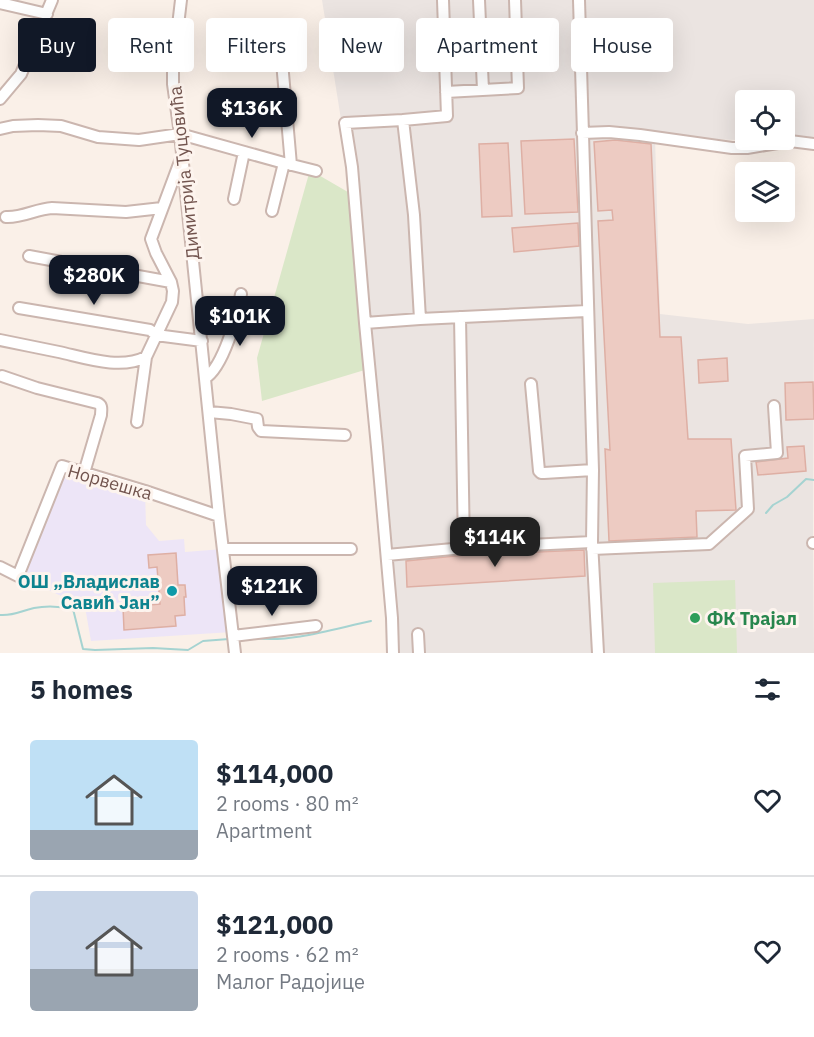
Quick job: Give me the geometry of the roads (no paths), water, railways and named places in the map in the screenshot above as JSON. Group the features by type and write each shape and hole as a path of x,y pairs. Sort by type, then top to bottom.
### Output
{"street":[{"path":"0,99 21,74 52,0"},
{"name":"Димитрија Туцовића","path":"181,0 173,68 174,84 235,653"},
{"path":"393,653 387,555 364,324 352,166 345,123 447,116 443,0"},
{"path":"479,0 483,90"},
{"path":"446,92 518,87 515,0"},
{"path":"579,0 593,470 592,545 598,653"},
{"path":"0,3 47,14"},
{"path":"272,211 288,164 282,72"},
{"path":"403,120 414,214 420,319"},
{"path":"0,122 13,126"},
{"path":"0,129 13,126 61,126 91,135 139,140 180,134 316,171"},
{"path":"582,133 609,132 640,135 732,148 790,141 814,144"},
{"path":"234,199 244,152"},
{"path":"137,422 146,357 172,302 173,291 151,239 182,155"},
{"path":"6,218 52,208 126,212 162,208"},
{"path":"29,256 171,282"},
{"path":"205,378 214,371 225,347 237,314 241,294"},
{"path":"19,308 202,341"},
{"path":"364,324 587,311"},
{"path":"460,317 464,548"},
{"path":"0,340 99,361 118,362 146,357"},
{"path":"2,376 101,405 101,416 84,473"},
{"path":"531,384 539,471 544,473 593,470"},
{"path":"387,555 464,548 709,544 748,509 745,456 777,453 774,406"},
{"path":"209,412 257,419 261,431 345,435"},
{"name":"Норвешка","path":"0,567 18,576 62,465 219,516"},
{"path":"223,549 351,549"},
{"path":"233,634 316,626"},
{"path":"418,634 418,653"}],"waterway":[{"path":"766,513 806,479 814,480"},
{"path":"0,615 14,614 44,606 73,609 83,649 188,650 203,641 229,639"},
{"path":"256,638 299,637 371,621"}],"place":[{"name":"ОШ „Владислав Савић Јан”","path":"172,591"},
{"name":"ФК Трајал","path":"695,618"}]}
